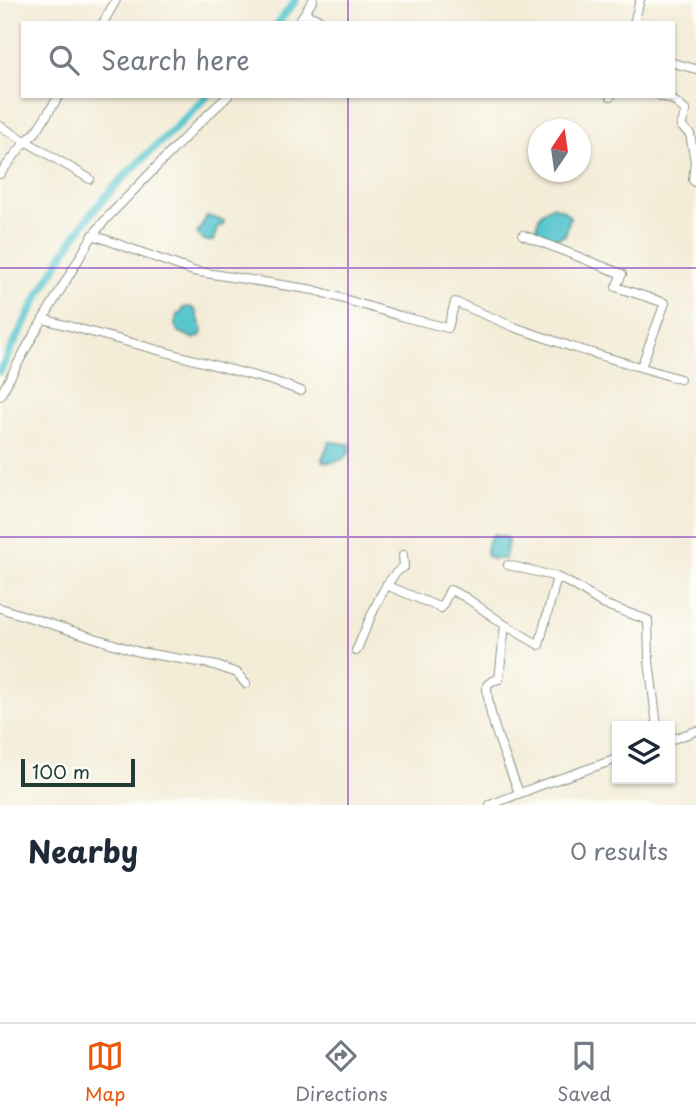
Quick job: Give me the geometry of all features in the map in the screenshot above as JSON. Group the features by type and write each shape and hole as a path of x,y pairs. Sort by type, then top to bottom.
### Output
{"street":[{"path":"104,21 116,0"},
{"path":"300,21 313,0"},
{"path":"635,21 640,0"},
{"path":"305,15 322,21"},
{"path":"675,64 696,69"},
{"path":"0,174 35,133 58,98"},
{"path":"0,397 93,235 226,98"},
{"path":"667,98 686,111 681,127 690,134 695,161 693,180 696,183"},
{"path":"0,126 90,179"},
{"path":"93,235 193,271 314,290 448,328 455,302 562,344 680,379"},
{"path":"523,235 622,274 617,287 665,303 641,367"},
{"path":"43,319 302,391"},
{"path":"356,651 386,585 396,570 404,567 403,555"},
{"path":"508,565 557,577 603,604 648,620 648,646 656,721"},
{"path":"386,585 441,608 450,590 539,645 557,577"},
{"path":"0,608 139,652 211,664 237,673 246,684"},
{"path":"505,625 499,679 487,685 487,695 519,793"},
{"path":"675,738 696,731"},
{"path":"490,805 612,762"}],"water":[{"path":"552,206 563,210 570,217 565,235 557,238 547,237 536,231 540,216"},
{"path":"207,216 224,221 223,226 218,226 213,241 204,240 197,234"},
{"path":"190,307 195,310 203,331 194,339 178,331 175,325 177,315 183,308"},
{"path":"329,442 350,444 350,449 346,456 338,461 324,462 322,459"},
{"path":"492,535 508,540 505,559 492,559 486,555"}],"waterway":[{"path":"280,21 296,0"},
{"path":"0,371 52,273 88,218 115,186 205,98"}]}
